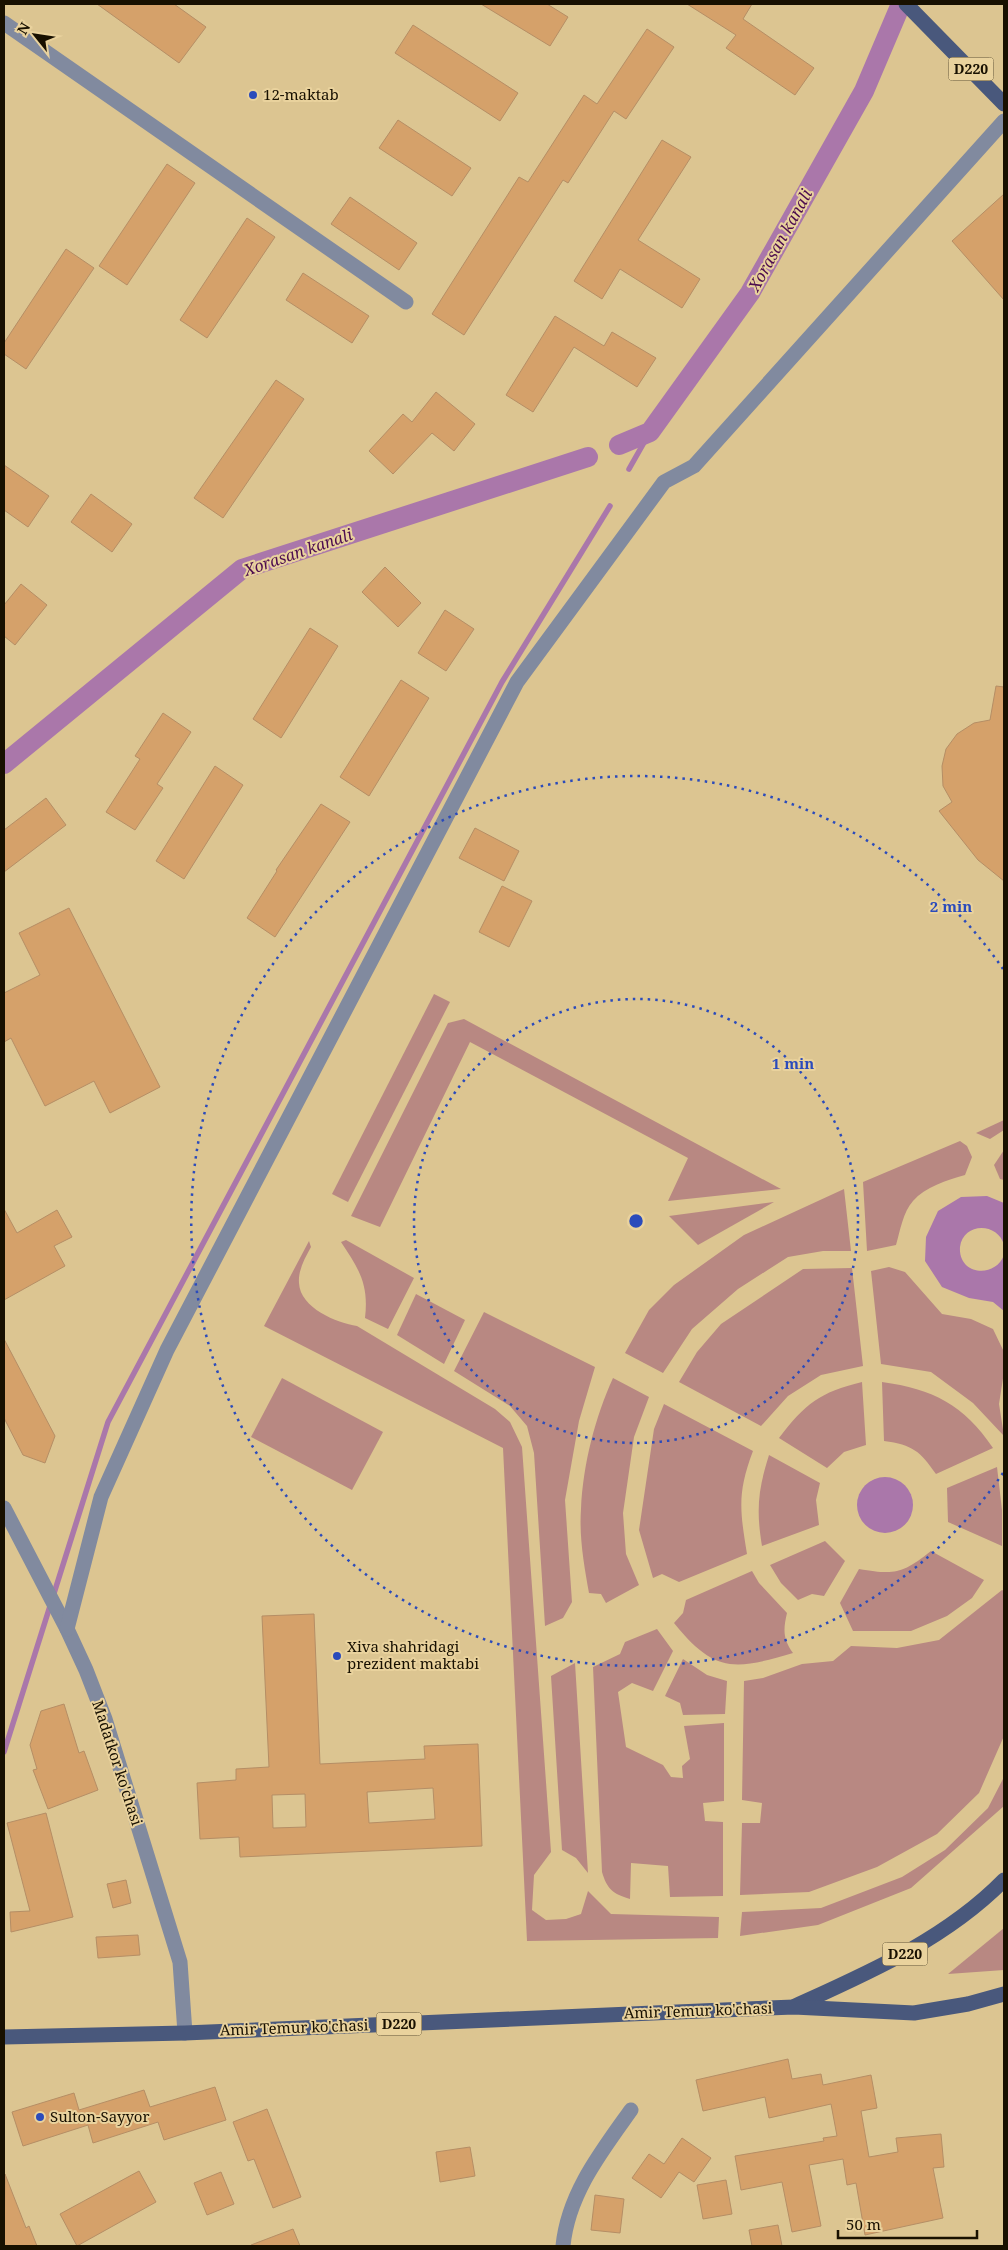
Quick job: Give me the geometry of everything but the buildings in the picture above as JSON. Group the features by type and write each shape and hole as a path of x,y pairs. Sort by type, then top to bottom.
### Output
{"main road":[{"name":"D220","path":"906,4 1004,104"},
{"name":"Amir Temur ko'chasi","path":"794,2007 894,1961 947,1928 1004,1880"},
{"name":"Amir Temur ko'chasi","path":"4,2037 185,2033 794,2007 914,2013 968,2004 1004,1994"}],"street":[{"path":"4,23 406,302"},
{"path":"64,1624 101,1497 167,1350 517,682 664,482 694,466 1004,122"},
{"name":"Madatkor ko'chasi","path":"4,1508 64,1624 86,1670 105,1719 180,1962 185,2033"},
{"path":"563,2246 565,2228 586,2174 631,2110"}],"shaded area":[{"path":"434,994 450,1002 348,1202 332,1194"},
{"path":"464,1019 781,1189 668,1201 688,1158 470,1042 380,1227 351,1216 448,1023"},
{"path":"1004,1120 1004,1130 990,1139 976,1133"},
{"path":"960,1141 967,1146 972,1157 965,1175 930,1188 913,1201 904,1216 896,1245 867,1251 863,1182"},
{"path":"1004,1150 1004,1180 1000,1179 994,1165"},
{"path":"844,1189 851,1251 823,1251 788,1257 738,1289 692,1329 663,1373 625,1353 649,1310 674,1285 744,1235"},
{"path":"987,1196 1004,1203 1004,1245 1001,1237 995,1232 981,1228 974,1229 967,1233 963,1239 960,1247 961,1256 971,1268 986,1270 993,1268 999,1263 1004,1255 1004,1311 993,1302 969,1298 942,1287 925,1261 926,1237 938,1211 961,1197"},
{"path":"774,1202 698,1245 669,1216"},
{"path":"346,1240 414,1278 388,1329 365,1318 364,1286 358,1269 341,1242"},
{"path":"309,1241 311,1247 301,1269 299,1283 301,1292 313,1307 330,1318 357,1326 495,1409 510,1422 522,1447 551,1852 534,1875 532,1910 546,1920 566,1919 581,1914 588,1891 611,1914 719,1917 718,1938 527,1941 503,1448 264,1326"},
{"path":"889,1267 905,1272 942,1314 971,1319 993,1329 1004,1352 1004,1372 999,1404 1004,1436 973,1403 931,1372 881,1364 871,1271"},
{"path":"852,1268 863,1366 821,1375 788,1396 761,1426 679,1382 697,1352 721,1324 803,1269"},
{"path":"416,1294 465,1320 444,1364 397,1335"},
{"path":"484,1312 595,1367 579,1421 565,1500 572,1602 563,1618 545,1626 534,1453 527,1426 510,1406 454,1371"},
{"path":"282,1378 383,1432 352,1490 251,1437"},
{"path":"613,1378 649,1397 634,1437 623,1513 626,1554 639,1585 606,1603 601,1594 589,1593 582,1551 581,1520 582,1492 587,1458 595,1425"},
{"path":"862,1382 866,1445 844,1452 827,1468 779,1438 797,1416 814,1401 835,1390"},
{"path":"882,1382 917,1389 946,1402 971,1421 993,1448 936,1474 915,1450 884,1441"},
{"path":"664,1404 753,1451 744,1479 741,1502 747,1554 679,1582 662,1574 653,1578 639,1530 654,1429"},
{"path":"769,1455 820,1483 816,1500 819,1525 762,1546 759,1500 762,1479"},
{"path":"997,1467 1002,1510 1002,1546 948,1522 947,1488"},
{"path":"885,1477 896,1479 905,1485 911,1494 913,1505 911,1516 905,1525 896,1531 885,1533 874,1531 865,1525 859,1516 857,1505 859,1494 865,1485 874,1479"},
{"path":"825,1541 845,1561 824,1596 812,1594 798,1600 781,1583 770,1565"},
{"path":"931,1551 984,1580 972,1598 947,1616 911,1631 853,1631 840,1603 859,1569 881,1572 898,1571 913,1564"},
{"path":"752,1571 759,1583 787,1613 785,1634 787,1643 793,1653 756,1663 727,1664 702,1652 674,1623 683,1613 686,1600"},
{"path":"1002,1590 1004,1591 1004,1736 979,1793 937,1834 877,1867 809,1892 740,1895 742,1823 760,1823 762,1803 742,1800 744,1681 763,1678 802,1664 833,1661 851,1646 897,1648 939,1640"},
{"path":"657,1629 673,1651 653,1691 632,1683 618,1692 626,1747 663,1765 671,1777 683,1778 682,1766 690,1759 684,1726 724,1723 724,1801 703,1803 705,1821 723,1822 723,1896 670,1897 668,1866 631,1863 630,1899 612,1890 606,1883 602,1872 593,1667 620,1654 625,1642"},
{"path":"683,1659 707,1675 727,1681 725,1714 683,1715 680,1703 665,1696"},
{"path":"575,1663 588,1873 576,1858 562,1850 551,1676"},
{"path":"1004,1777 1004,1806 911,1888 818,1925 740,1936 742,1912 821,1908 902,1877 945,1850 988,1808"},
{"path":"1004,1928 1004,1970 948,1974"}],"waterway":[{"name":"Xorasan kanali","path":"619,445 650,432 750,293 864,91 901,4"},
{"path":"629,469 650,432"},
{"name":"Xorasan kanali","path":"4,764 242,569 588,457"},
{"path":"4,1752 108,1422 502,682 610,506"}],"place":[{"name":"12-maktab","path":"253,95"},
{"name":"Xiva shahridagi prezident maktabi","path":"337,1656"},
{"name":"Sulton-Sayyor","path":"40,2117"}]}
